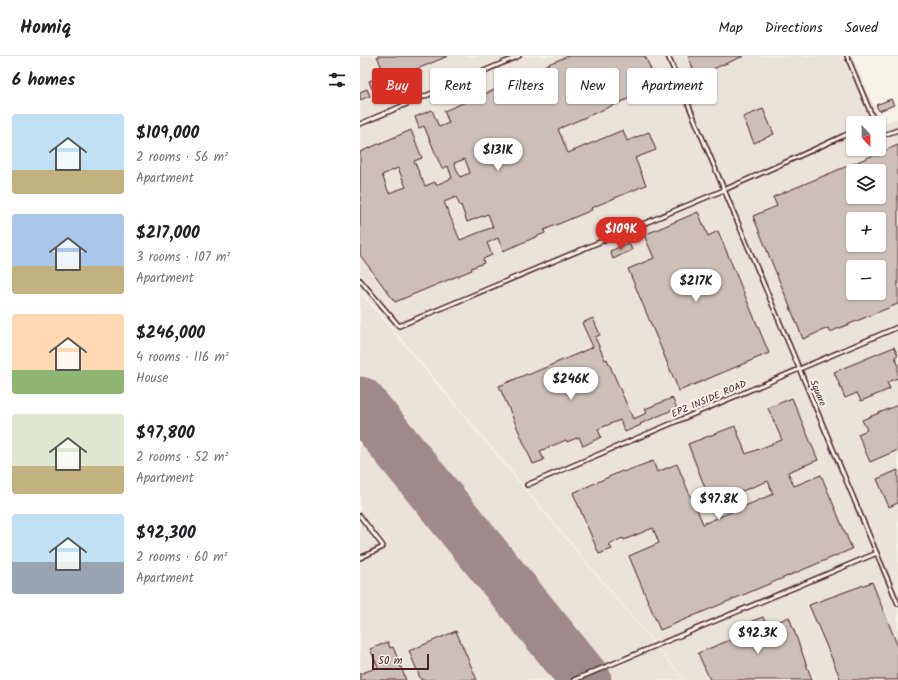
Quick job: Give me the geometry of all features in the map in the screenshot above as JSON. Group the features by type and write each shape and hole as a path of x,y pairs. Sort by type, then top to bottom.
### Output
{"lane":[{"path":"360,124 519,56"},
{"name":"Square","path":"668,56 898,604"},
{"path":"847,56 872,116"},
{"path":"886,133 898,130"},
{"path":"360,280 399,326 724,190 846,135"},
{"path":"897,327 898,333"},
{"name":"EPZ INSIDE ROAD","path":"527,485 897,327"},
{"path":"360,516 383,546 360,558"},
{"path":"574,680 877,553"},
{"path":"893,592 898,589"}],"shaded area":[{"path":"360,56 852,56 878,116 846,116 846,156 886,156 886,122 898,118 898,680 685,680 360,289"},
{"path":"360,292 684,680 360,680"}],"building":[{"path":"377,56 448,56 419,68 382,68"},
{"path":"568,56 645,56 650,68 627,68 627,99 619,103 619,68 566,68 566,104 616,104 558,129 568,153 623,130 627,141 649,132 656,150 635,158 646,185 591,208 592,210 544,230 545,233 503,251 498,238 487,243 492,255 483,259 484,263 471,268 472,270 395,302 360,255 360,152 411,130 422,158 414,161 425,186 435,182 436,185 452,178 448,166 442,169 424,126 419,128 415,117 432,110 439,127 449,123 444,111 461,104 486,104 486,93 494,90 494,104 558,104 558,68 541,68","holes":["465,159 470,173 460,177 454,163","398,168 406,187 389,193 382,175","456,197 460,206 461,205 467,222 488,214 493,227 460,240 444,202"]},
{"path":"688,56 744,56 715,68 693,68"},
{"path":"372,80 372,89 369,81"},
{"path":"367,89 370,96 360,100 360,92"},
{"path":"891,99 894,105 879,111 876,105"},
{"path":"763,109 774,134 754,143 743,117"},
{"path":"898,145 898,304 830,332 828,328 803,339 753,216 777,206 773,197 846,167 846,204 886,204 886,164 852,164 872,156 886,156 886,150"},
{"path":"698,212 708,236 718,231 769,353 679,391 628,269 654,258 644,235"},
{"path":"629,243 632,250 613,259 610,251"},
{"path":"593,318 600,335 595,337 605,360 607,359 633,419 647,413 645,409 672,398 677,408 625,432 620,420 598,429 601,437 583,446 579,437 567,442 566,440 540,451 544,460 533,464 499,386 593,347 582,323"},
{"path":"894,347 898,355 895,357 898,364 898,378 887,382 890,389 861,401 857,393 845,398 834,372"},
{"path":"792,398 818,460 788,472 794,486 821,475 852,549 660,630 629,556 659,543 653,528 624,540 623,538 609,544 612,549 599,554 573,493 622,471 623,472 653,461 657,472 677,464 703,524 773,494 768,481 711,503 688,444 735,426 746,454 782,440 768,408"},
{"path":"898,405 898,450 870,462 858,434 867,430 862,420"},
{"path":"898,470 898,503 889,507 877,479"},
{"path":"872,582 898,647 898,680 841,680 809,605"},
{"path":"763,617 767,626 789,617 812,680 710,680 698,653 755,630 752,621"},
{"path":"456,631 477,680 421,680 409,651"},
{"path":"388,642 390,648 393,647 406,680 360,680 360,674 378,667 370,649"}],"runway":[{"path":"360,402 586,680"}]}
